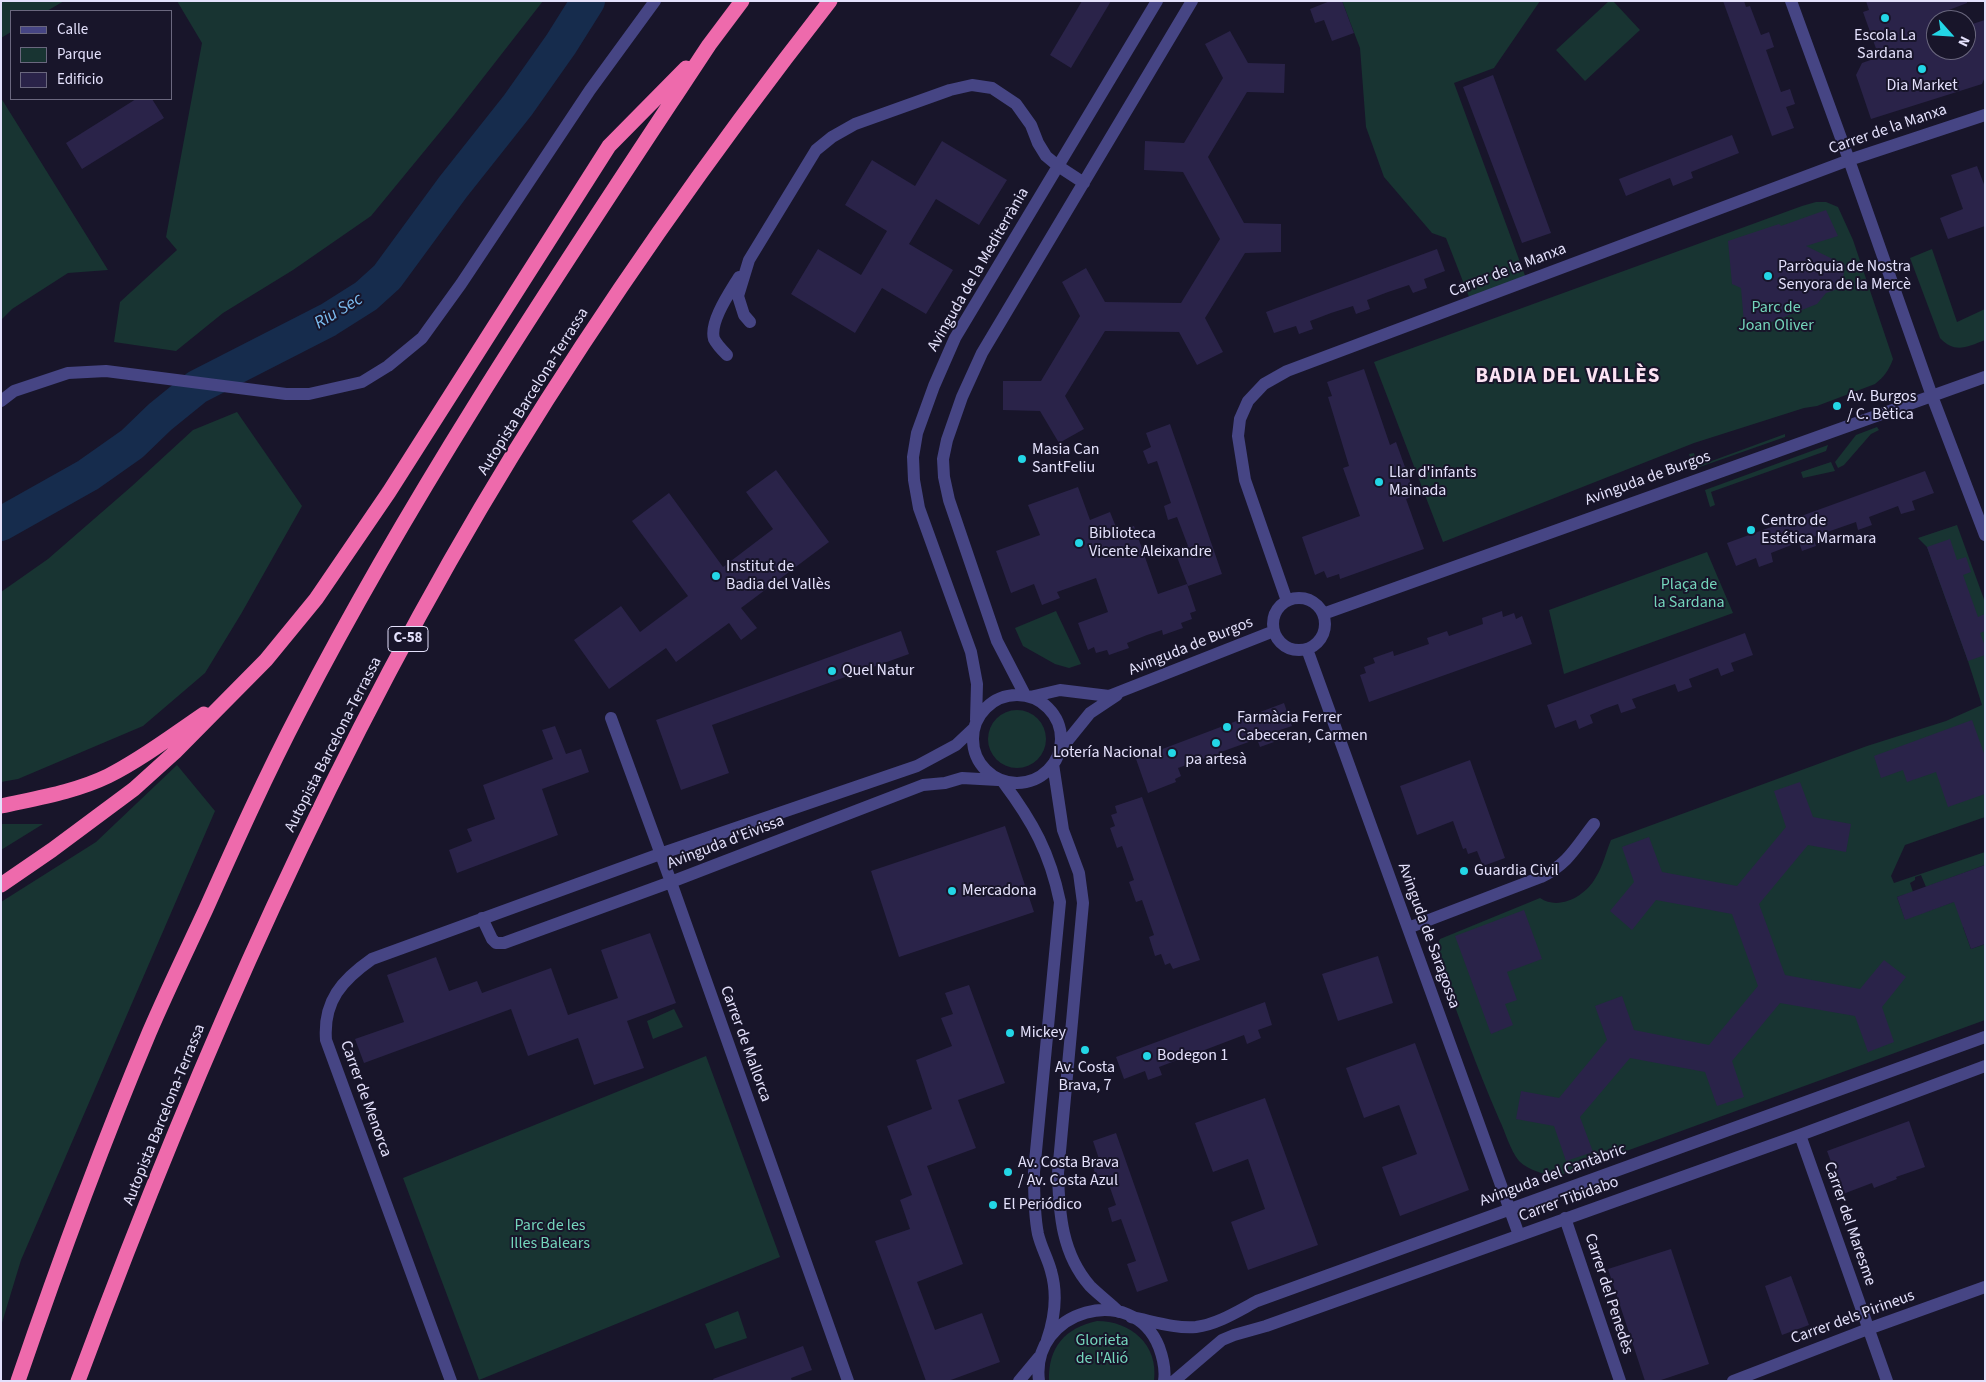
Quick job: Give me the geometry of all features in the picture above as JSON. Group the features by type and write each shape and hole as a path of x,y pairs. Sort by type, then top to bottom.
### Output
{"highway":[{"path":"18,1381 71,1233 150,1033 243,826 300,709 374,574 518,334 709,45 742,1"},
{"name":"Autopista Barcelona-Terrassa","path":"78,1381 165,1155 261,932 332,786 419,618 511,458 618,293 723,143 830,1"},
{"path":"1,884 52,850 134,789 175,752 266,660 316,599 389,492 609,146 709,45"},
{"path":"1,806 59,794 107,776 145,754 234,694"},
{"path":"85,1381 95,1336"}],"street":[{"path":"1,401 14,391 68,373 106,371 265,393 309,394 362,382 388,366 422,338 590,90 655,1"},
{"name":"Avinguda de la Mediterrània","path":"975,724 977,684 971,652 919,508 914,480 913,457 920,423 955,338 1157,1"},
{"path":"1028,696 997,640 948,500 943,459 947,440 962,397 982,353 1192,1"},
{"path":"1791,1 1932,396 1985,535"},
{"path":"727,355 715,340 713,328 728,296 816,150 832,137 855,124 950,90 972,85 992,88 1016,104 1028,119 1038,143 1046,156 1084,182"},
{"name":"Carrer de la Manxa","path":"1287,601 1244,480 1238,436 1240,419 1248,401 1264,384 1287,371 1849,160 1985,115"},
{"path":"749,260 738,296 744,315 750,322"},
{"name":"Avinguda de Burgos","path":"1323,614 1985,377"},
{"path":"1295,598 1304,599 1318,607 1323,614 1324,631 1320,638 1307,649 1299,650 1283,645 1274,631 1273,622 1280,606 1295,598"},
{"name":"Avinguda de Burgos","path":"1028,696 1060,690 1109,696 1274,631"},
{"name":"Avinguda de Saragossa","path":"1307,649 1519,1234"},
{"name":"Avinguda de Burgos","path":"1059,751 1090,713 1121,692"},
{"path":"1000,781 1022,784 1031,781 1047,772 1059,751 1061,740 1060,728 1055,717 1049,708 1028,696 1006,696 988,705 975,724 972,737 975,754 984,769 1000,781 1030,818 1056,879 1060,902 1034,1172 1034,1206 1038,1234 1051,1270 1055,1298 1054,1318 1040,1355 1020,1381"},
{"name":"Carrer de Mallorca","path":"611,718 848,1381"},
{"name":"Avinguda d'Eivissa","path":"975,724 956,745 916,766 660,854 486,917 492,939 496,943 504,942 671,882 923,785 945,783 962,778 1000,781"},
{"path":"1053,764 1063,830 1079,873 1083,903 1058,1173 1058,1204 1062,1229 1068,1249 1079,1271 1091,1287 1119,1312"},
{"path":"1408,928 1556,870 1568,860 1594,824"},
{"name":"Carrer de Menorca","path":"451,1381 326,1040 325,1026 340,985 354,971 372,959 486,917"},
{"name":"Avinguda del Cantàbric","path":"1131,1317 1196,1327 1226,1317 1257,1301 1985,1037"},
{"name":"Carrer Tibidabo","path":"1174,1381 1209,1350 1234,1335 1266,1326 1800,1135 1985,1066"},
{"name":"Carrer del Maresme","path":"1800,1135 1886,1381"},
{"name":"Carrer del Penedès","path":"1565,1218 1620,1381"},
{"name":"Carrer dels Pirineus","path":"1733,1381 1868,1329 1985,1287"},
{"path":"1047,1340 1061,1324 1078,1314 1099,1310 1119,1312 1131,1317 1146,1328 1157,1342 1164,1359 1164,1381"},
{"path":"1039,1381 1040,1355"}],"green space":[{"path":"1,1 64,1 49,10 10,10 10,33 1,38"},
{"path":"177,1 543,1 454,115 371,216 293,270 223,313 176,351 114,342 120,302 177,250 166,237 202,43"},
{"path":"1342,1 1540,1 1494,68 1454,83 1527,281 1471,302 1446,238 1432,233 1384,177 1366,127 1360,48"},
{"path":"1609,1 1613,1 1640,30 1585,81 1556,50"},
{"path":"1,98 108,270 68,273 12,309 1,320"},
{"name":"Parc de Joan Oliver","path":"1816,202 1826,202 1838,207 1853,240 1893,359 1886,373 1875,384 1817,406 1804,408 1694,443 1443,542 1374,362"},
{"path":"1932,249 1957,322 1985,309 1985,340 1967,347 1956,348 1940,338 1910,258"},
{"path":"237,412 302,506 205,673 143,726 18,779 1,782 1,592 48,559 193,430"},
{"path":"1877,427 1879,430 1871,434 1844,465 1838,468 1835,462 1856,435"},
{"path":"1785,434 1785,437 1694,469 1689,454 1694,453 1698,466"},
{"path":"1828,445 1826,451 1711,492 1715,505 1710,507 1705,490"},
{"path":"1831,462 1835,471 1803,478 1801,472"},
{"path":"1957,525 1985,602 1985,817 1905,845 1891,876 1894,883 1985,852 1985,865 1926,887 1921,875 1915,877 1915,880 1910,883 1913,892 1897,897 1905,919 1976,894 1963,927 1971,949 1985,944 1985,1020 1558,1176 1537,1172 1527,1167 1519,1161 1510,1146 1482,1079 1437,957 1437,947 1440,939 1540,898 1547,902 1555,903 1563,902 1579,895 1592,884 1603,864 1611,840 1867,746 1946,721 1982,705 1927,547 1918,538"},
{"name":"Plaça de la Sardana","path":"1707,552 1733,613 1564,674 1549,610"},
{"path":"1056,611 1081,664 1069,668 1055,664 1023,646 1015,628"},
{"path":"1017,710 1028,712 1041,723 1046,739 1044,750 1033,763 1017,768 1006,766 993,755 988,739 990,728 1001,715"},
{"path":"177,765 215,811 21,1260 1,1326 1,902 96,842"},
{"path":"1,824 43,824 1,850"},
{"path":"674,1009 683,1027 653,1039 647,1021"},
{"name":"Parc de les Illes Balears","path":"706,1056 780,1257 479,1380 403,1178"},
{"path":"738,1311 747,1338 715,1349 705,1324"},
{"name":"Glorieta de l'Alió","path":"1097,1321 1121,1325 1140,1337 1152,1356 1154,1381 1049,1381 1049,1369 1052,1358 1055,1349 1061,1341 1067,1334 1076,1329"}],"building":[{"path":"1082,1 1111,1 1071,68 1050,55"},
{"path":"1330,1 1342,1 1354,33 1332,41 1324,20 1315,23 1310,9"},
{"path":"1723,1 1744,1 1746,7 1750,6 1761,35 1769,32 1774,47 1766,50 1781,92 1790,89 1795,104 1786,107 1794,128 1772,136"},
{"name":"Dia Market","path":"1866,1 1967,1 1967,3 1949,10 1926,10 1926,60 1976,60 1976,23 1985,20 1985,77 1982,84 1871,119 1856,75 1862,63 1879,57 1863,12 1869,10"},
{"path":"1230,31 1248,63 1285,64 1284,93 1247,92 1208,157 1244,223 1281,224 1281,252 1245,253 1205,318 1223,352 1197,365 1179,332 1105,331 1065,396 1084,429 1059,443 1040,411 1003,410 1003,381 1041,381 1080,316 1062,282 1086,268 1105,302 1181,303 1220,239 1183,172 1144,170 1145,141 1184,143 1223,78 1205,44"},
{"path":"1493,75 1551,233 1522,243 1463,87"},
{"path":"134,100 153,100 164,118 82,169 66,143"},
{"path":"1732,135 1739,153 1691,172 1693,178 1673,186 1670,178 1626,196 1619,179"},
{"path":"942,141 1007,180 979,225 936,199 909,244 953,270 926,314 882,288 855,333 791,294 818,249 861,275 887,231 845,205 872,160 915,186"},
{"path":"1977,166 1985,187 1985,226 1948,239 1940,218 1963,209 1951,175"},
{"name":"Parròquia de Nostra Senyora de la Mercè","path":"1826,210 1838,236 1806,246 1845,265 1843,278 1835,290 1826,293 1817,304 1754,329 1744,323 1741,288 1732,284 1728,241 1779,224 1781,226"},
{"path":"1437,249 1445,271 1424,279 1427,288 1413,293 1409,285 1388,292 1367,300 1370,309 1356,314 1353,306 1331,313 1310,321 1313,329 1299,334 1296,326 1274,333 1266,312"},
{"name":"Llar d'infants Mainada","path":"1364,369 1390,445 1396,442 1415,495 1406,499 1424,549 1340,579 1339,574 1327,578 1324,571 1315,575 1302,537 1360,516 1343,468 1349,466 1328,397 1332,396 1327,382"},
{"path":"1170,424 1222,574 1188,586 1177,557 1181,556 1179,549 1188,546 1177,517 1168,520 1164,506 1171,503 1157,461 1148,464 1143,451 1151,447 1146,433"},
{"path":"776,470 829,542 741,608 757,628 741,640 729,623 676,662 666,648 609,689 574,640 621,606 640,632 688,596 632,521 669,493 723,567 773,529 746,492"},
{"path":"1925,471 1934,493 1912,501 1915,510 1901,514 1898,506 1869,517 1872,525 1858,530 1856,522 1813,537 1816,546 1802,551 1799,542 1771,553 1773,562 1759,567 1756,558 1736,566 1727,543"},
{"name":"Biblioteca Vicente Aleixandre","path":"1078,487 1090,520 1110,512 1118,532 1134,526 1158,594 1187,584 1196,611 1190,613 1192,619 1181,623 1183,628 1163,635 1162,630 1147,635 1127,643 1129,648 1109,655 1107,650 1096,653 1094,647 1088,650 1078,623 1108,612 1096,578 1057,592 1060,598 1042,605 1034,584 1011,593 996,551 1040,535 1028,505"},
{"path":"1950,539 1957,560 1966,557 1971,572 1963,575 1978,617 1985,614 1985,631 1980,633 1985,646 1985,655 1968,661 1927,547"},
{"path":"1502,611 1503,617 1514,613 1516,619 1522,616 1532,644 1369,702 1360,675 1366,673 1364,667 1375,663 1373,658 1393,651 1394,656 1429,644 1427,638 1447,631 1449,636 1483,624 1482,618"},
{"path":"901,631 909,654 712,725 729,773 681,790 656,720"},
{"path":"1745,633 1753,655 1731,663 1734,671 1721,676 1718,668 1689,679 1692,687 1678,692 1675,684 1632,699 1636,708 1621,713 1618,704 1604,709 1590,715 1593,723 1579,729 1576,720 1555,728 1547,705"},
{"path":"1284,703 1292,726 1271,733 1274,742 1260,747 1257,739 1221,752 1224,760 1210,765 1208,757 1178,768 1181,776 1175,779 1176,782 1148,793 1136,759"},
{"path":"1972,720 1985,756 1985,794 1948,807 1936,772 1907,782 1903,770 1881,778 1874,756"},
{"path":"555,726 566,754 581,749 589,772 542,789 558,835 457,873 449,850 472,841 467,829 495,819 483,785 553,759 542,730"},
{"path":"1470,760 1505,858 1483,866 1477,851 1468,854 1466,848 1463,849 1453,821 1417,835 1400,786"},
{"path":"1800,782 1813,817 1851,824 1846,852 1808,845 1759,904 1785,975 1860,989 1884,960 1906,977 1882,1007 1894,1042 1868,1052 1855,1016 1780,1003 1732,1061 1744,1097 1717,1106 1705,1072 1630,1058 1580,1117 1593,1152 1566,1161 1554,1126 1516,1119 1521,1091 1559,1098 1607,1040 1595,1006 1622,996 1634,1030 1709,1045 1758,986 1732,914 1656,900 1632,930 1610,911 1634,882 1622,847 1649,837 1662,872 1737,886 1786,827 1774,791"},
{"path":"1142,797 1200,960 1173,969 1170,963 1165,965 1161,954 1155,956 1149,937 1154,935 1142,900 1136,902 1129,882 1134,880 1122,846 1117,848 1110,828 1115,826 1111,815 1117,813 1115,806"},
{"name":"Mercadona","path":"1005,826 1034,912 899,957 871,871"},
{"path":"1985,865 1985,944 1971,949 1954,902 1905,920 1897,897"},
{"path":"1524,910 1542,959 1507,972 1517,1000 1505,1004 1513,1025 1491,1034 1455,936"},
{"path":"650,933 676,1003 627,1021 644,1068 594,1085 578,1038 528,1056 511,1009 364,1063 355,1039 404,1022 387,975 436,957 449,991 477,981 482,993 551,968 568,1015 618,998 601,950"},
{"path":"1378,956 1393,1003 1338,1021 1322,974"},
{"path":"969,985 1005,1083 958,1100 976,1148 927,1166 963,1264 917,1282 935,1330 982,1313 1000,1362 948,1381 926,1381 875,1241 910,1229 900,1200 912,1195 887,1126 932,1109 916,1060 952,1046 941,1018 953,1014 945,993"},
{"path":"1265,1002 1272,1025 1258,1030 1261,1038 1247,1044 1244,1035 1202,1051 1205,1060 1191,1064 1188,1056 1159,1067 1162,1075 1148,1080 1145,1071 1124,1079 1116,1057"},
{"path":"1415,1043 1469,1190 1400,1216 1382,1167 1417,1154 1399,1105 1364,1118 1346,1068"},
{"path":"1265,1098 1318,1245 1248,1270 1231,1222 1265,1209 1248,1159 1213,1172 1195,1123"},
{"path":"1909,1121 1925,1167 1896,1177 1897,1179 1874,1188 1872,1183 1843,1194 1827,1151"},
{"path":"1116,1133 1168,1281 1137,1292 1127,1264 1136,1261 1121,1219 1112,1222 1108,1208 1116,1205 1106,1176 1097,1179 1092,1165 1100,1162 1093,1141"},
{"path":"1671,1249 1709,1364 1658,1381 1645,1381 1608,1269"},
{"path":"1791,1276 1809,1325 1782,1335 1765,1286"},
{"path":"803,1346 812,1370 791,1378 792,1381 714,1381 713,1379"}],"waterway":[{"name":"Riu Sec","path":"1,524 88,475 132,444 160,417 197,387 328,320 366,296 387,277 453,187 518,105 561,44 588,1"}],"place":[{"name":"Escola La Sardana","path":"1885,18"},
{"name":"Dia Market","path":"1922,69"},
{"name":"Parròquia de Nostra Senyora de la Mercè","path":"1768,276"},
{"name":"Av. Burgos / C. Bètica","path":"1837,406"},
{"name":"Masia Can SantFeliu","path":"1022,459"},
{"name":"Llar d'infants Mainada","path":"1379,482"},
{"name":"Centro de Estética Marmara","path":"1751,530"},
{"name":"Biblioteca Vicente Aleixandre","path":"1079,543"},
{"name":"Institut de Badia del Vallès","path":"716,576"},
{"name":"Quel Natur","path":"832,671"},
{"name":"Farmàcia Ferrer Cabeceran, Carmen","path":"1227,727"},
{"name":"pa artesà","path":"1216,743"},
{"name":"Lotería Nacional","path":"1172,753"},
{"name":"Guardia Civil","path":"1464,871"},
{"name":"Mercadona","path":"952,891"},
{"name":"Mickey","path":"1010,1033"},
{"name":"Av. Costa Brava, 7","path":"1085,1050"},
{"name":"Bodegon 1","path":"1147,1056"},
{"name":"Av. Costa Brava / Av. Costa Azul","path":"1008,1172"},
{"name":"El Periódico","path":"993,1205"}],"district":[{"name":"BADIA DEL VALLÈS","path":"1568,377"}]}
